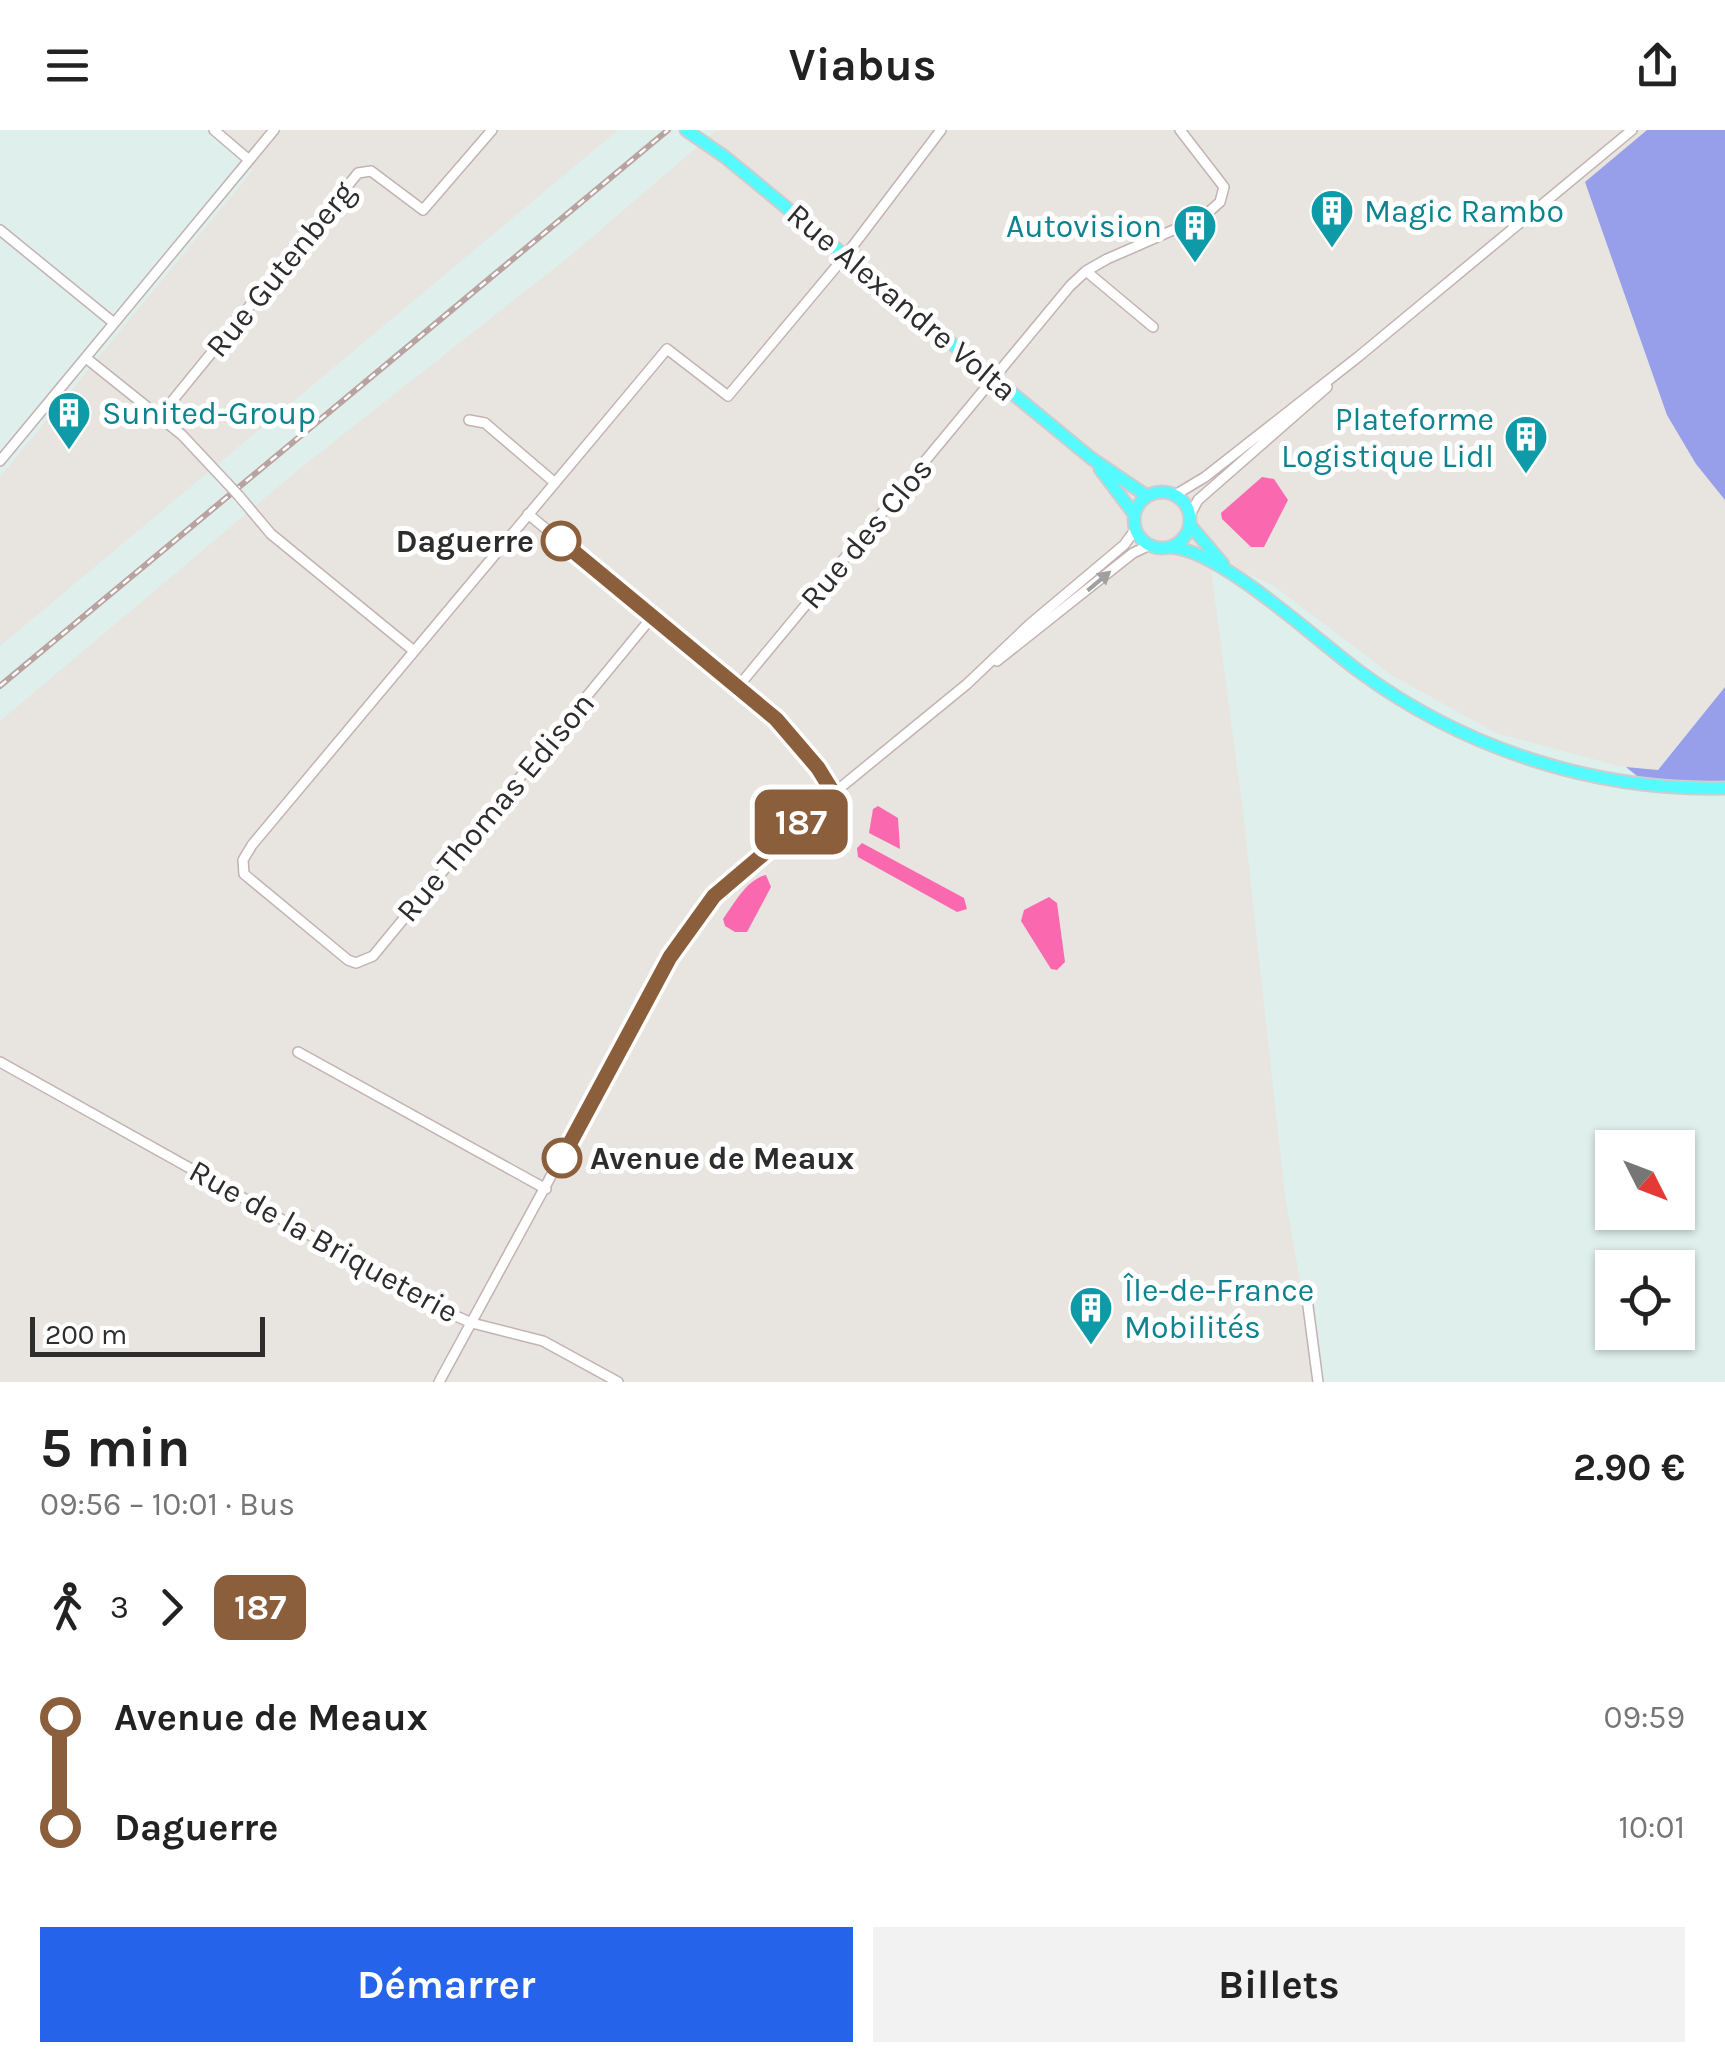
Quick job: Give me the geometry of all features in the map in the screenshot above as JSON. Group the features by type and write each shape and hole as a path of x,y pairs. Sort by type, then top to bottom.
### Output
{"main road":[{"path":"686,130 714,147"},
{"path":"699,130 714,147"},
{"name":"Rue Alexandre Volta","path":"714,147 1091,458 1148,496"},
{"name":"Rue Alexandre Volta","path":"1091,458 1134,514"},
{"path":"1236,578 1200,540 1182,500 1161,492 1148,496 1134,514 1135,530 1148,546 1194,552 1236,578 1392,693 1490,745 1530,760 1604,778 1664,786 1725,788"},
{"path":"1170,548 1183,539 1190,520"}],"street":[{"path":"214,130 249,160"},
{"path":"0,461 274,130"},
{"name":"Rue Gutenberg","path":"160,416 358,173 372,171 423,210 492,130"},
{"path":"86,358 160,416 228,483 270,534 414,652 667,349 728,396 846,255 941,130"},
{"path":"1152,327 1086,271 1203,217 1220,202 1224,186 1218,174 1180,130"},
{"path":"1174,495 1205,477 1358,357 1632,130"},
{"path":"0,230 114,323"},
{"name":"Rue des Clos","path":"738,688 1086,271"},
{"path":"1190,520 1198,500 1358,357"},
{"path":"469,420 484,422 554,482"},
{"path":"528,514 776,719 818,768 834,794"},
{"path":"967,684 1030,624 1124,545 1135,530"},
{"path":"439,1382 670,957 714,896 967,684 1132,553 1148,546"},
{"name":"Rue Thomas Edison","path":"414,652 243,860 244,874 327,944 356,963 373,956 652,617"},
{"path":"298,1052 546,1189"},
{"name":"Rue de la Briqueterie","path":"0,1062 472,1322 542,1341 618,1382"},
{"path":"1306,1291 1318,1382"}],"shaded area":[{"path":"206,130 618,130 0,646 0,477 253,170"},
{"path":"717,130 1647,130 1585,183 1696,464 1725,500 1725,687 1657,770 1619,766 1496,733 1393,676 1273,585 1234,568 1223,557 1211,570 1243,812 1285,1197 1318,1382 0,1382 0,721 303,466 570,256"},
{"path":"1647,130 1725,130 1725,500 1696,464 1667,415 1585,182"},
{"path":"1262,477 1274,479 1288,500 1264,547 1251,547 1222,519 1221,513"},
{"path":"1725,687 1725,782 1648,780 1626,767 1658,770"},
{"path":"878,806 898,818 900,849 869,833 873,809"},
{"path":"862,843 964,898 967,909 957,912 858,857 857,848"},
{"path":"766,875 771,887 747,932 735,932 725,926 723,919 742,893"},
{"path":"1049,897 1057,903 1065,962 1057,970 1051,969 1021,921 1024,910"}],"railway":[{"path":"0,686 668,130"}],"bus line":[{"name":"187","path":"561,541 776,719 818,768 834,794 714,896 670,957 562,1158"}],"place":[{"name":"Magic Rambo","path":"1332,249"},
{"name":"Autovision","path":"1195,264"},
{"name":"Sunited-Group","path":"69,451"},
{"name":"Plateforme Logistique Lidl","path":"1526,475"},
{"name":"Daguerre","path":"561,541"},
{"name":"Avenue de Meaux","path":"562,1158"},
{"name":"Île-de-France Mobilités","path":"1091,1346"}]}
